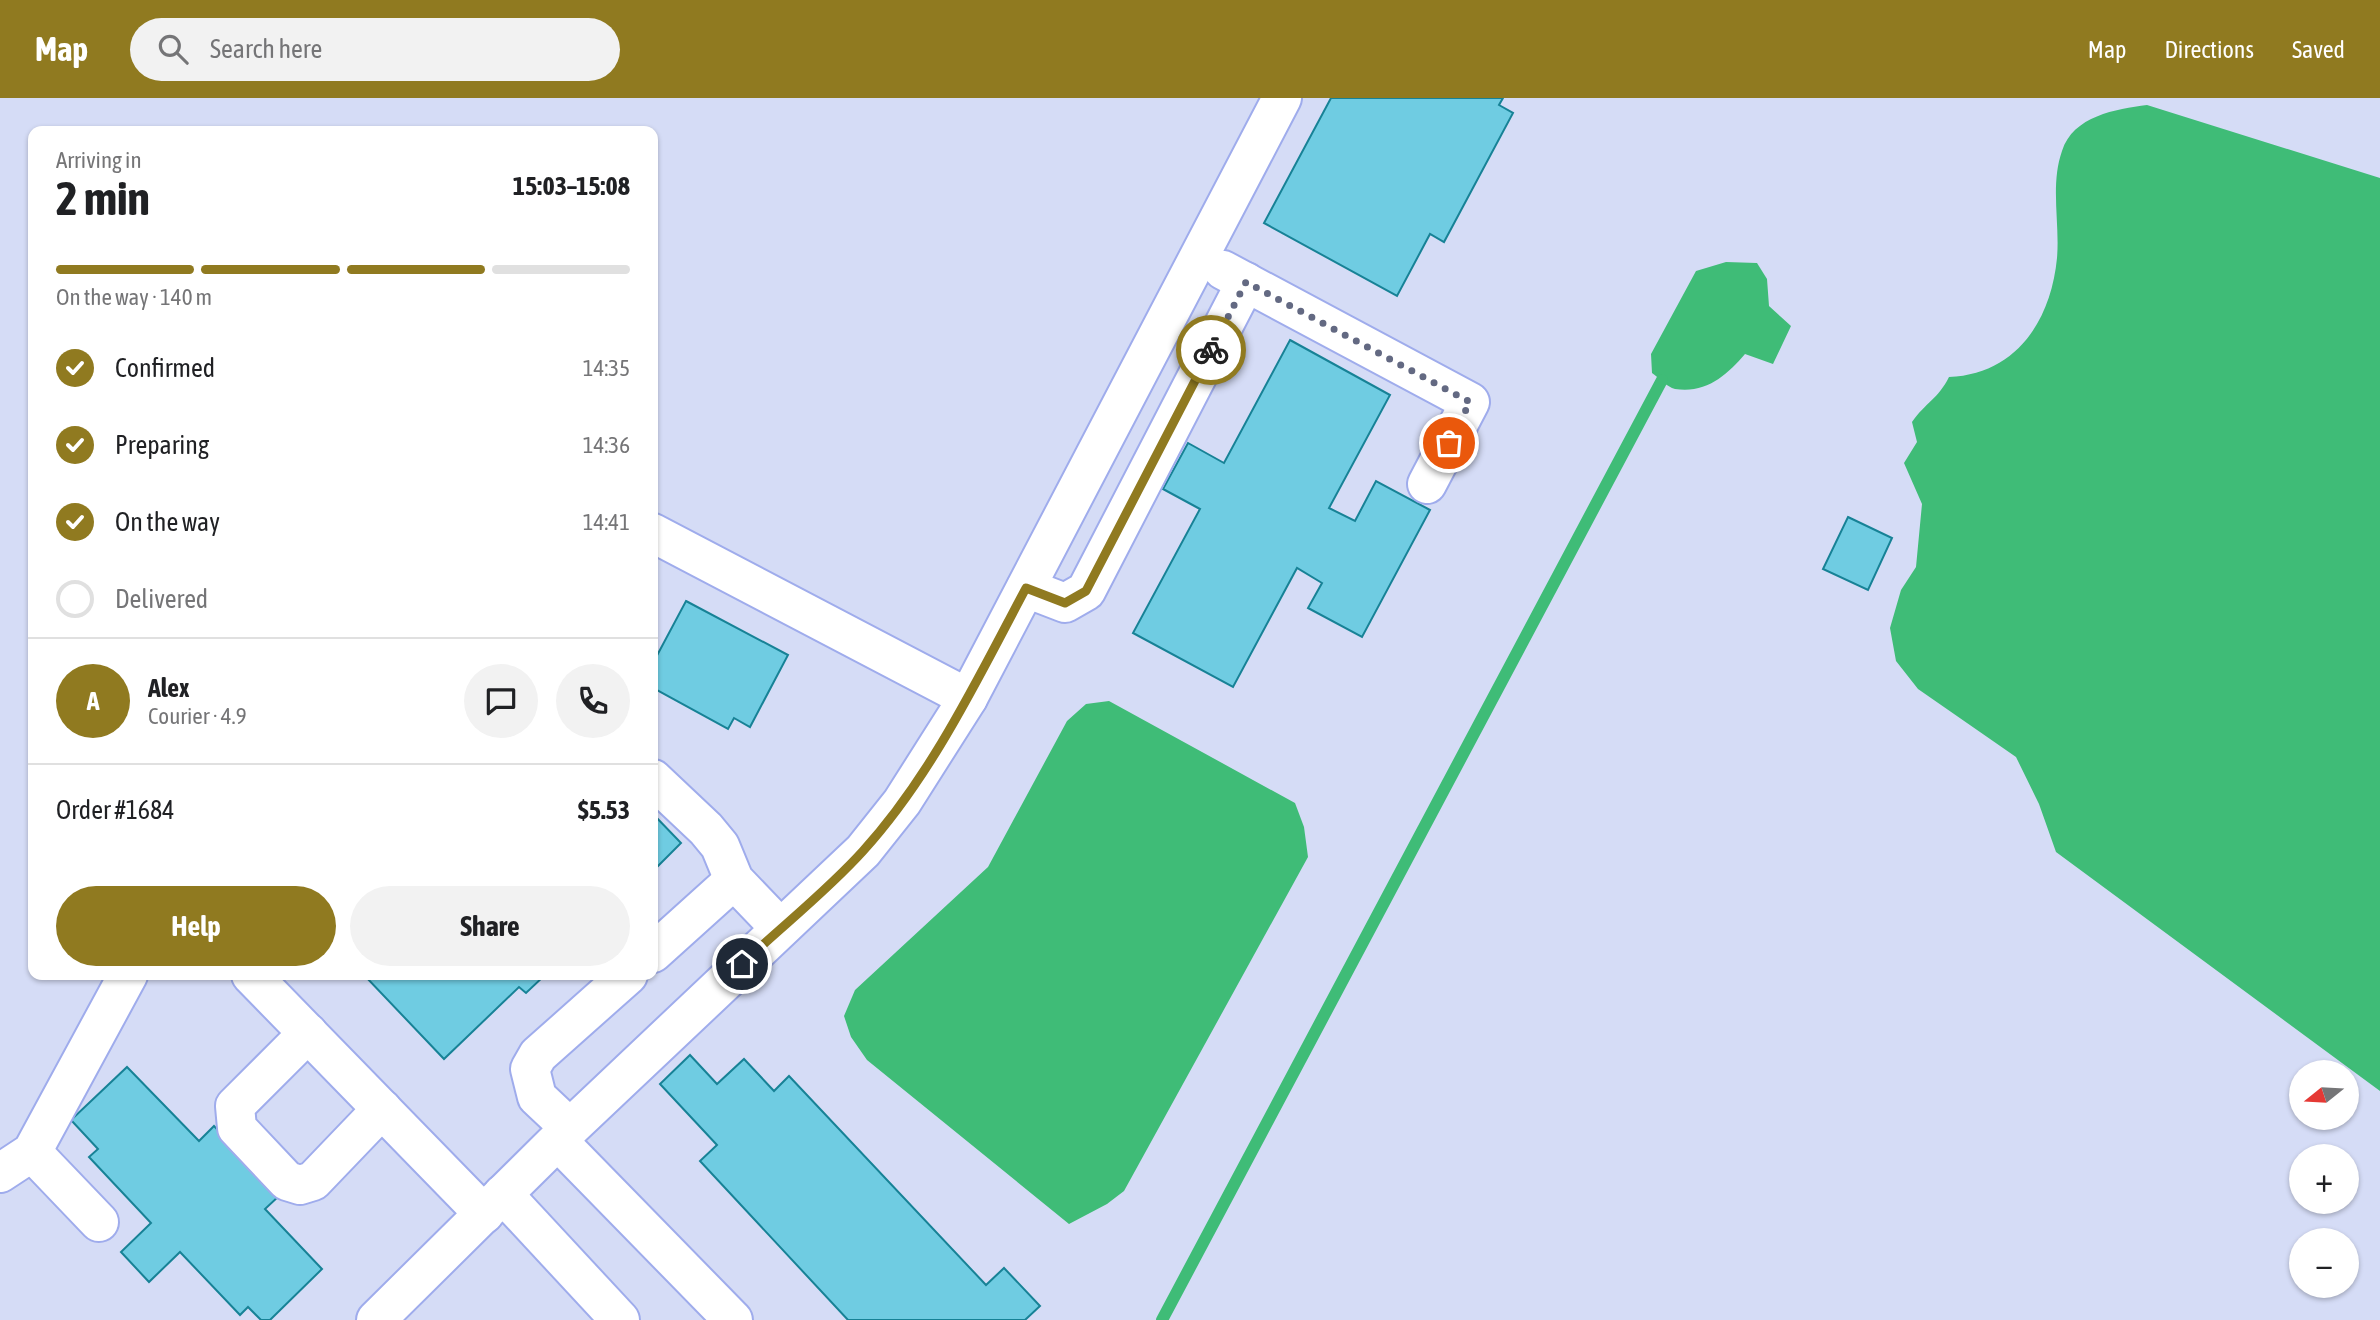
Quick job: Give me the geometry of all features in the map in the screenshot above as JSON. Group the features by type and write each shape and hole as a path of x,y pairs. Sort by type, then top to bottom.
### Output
{"lane":[{"path":"376,1320 564,1134 863,851 902,802 968,698 1282,98"},
{"path":"1199,257 1470,402 1427,484"},
{"path":"1026,588 1065,603 1086,591 1246,282"},
{"path":"658,544 968,698"},
{"path":"658,784 720,846 734,880 780,928"},
{"path":"658,948 734,880"},
{"path":"0,1173 32,1152 125,980"},
{"path":"256,980 382,1109 493,1204 620,1320"},
{"path":"622,980 538,1055 530,1069 537,1097 564,1134 733,1320"},
{"path":"308,1033 234,1107 237,1128 288,1181 300,1185 313,1181 382,1109"},
{"path":"32,1152 99,1222"}],"shaded area":[{"path":"2147,105 2380,178 2380,1091 2359,1076 2359,1060 2338,1060 2056,852 2039,804 2016,757 1918,689 1896,661 1890,628 1901,590 1916,567 1922,504 1904,463 1917,442 1912,422 1949,377 1973,374 1993,366 2011,355 2038,323 2047,303 2057,258 2057,177 2062,151 2068,139 2086,122 2122,109"},
{"path":"1726,262 1757,263 1767,279 1769,306 1791,326 1773,364 1745,354 1723,376 1706,386 1686,390 1672,388 1652,373 1651,354 1696,271"},
{"path":"1109,701 1295,803 1304,827 1308,857 1124,1191 1107,1204 1069,1224 867,1060 851,1037 844,1016 855,990 988,867 1067,721 1086,704"}],"building":[{"path":"1331,98 1503,98 1499,105 1513,113 1444,242 1430,234 1397,296 1264,223"},
{"path":"1290,340 1390,395 1329,508 1355,521 1376,481 1430,510 1362,637 1308,608 1322,583 1297,568 1233,687 1133,633 1200,509 1163,489 1188,443 1224,463"},
{"path":"1848,517 1892,538 1868,590 1823,569"},
{"path":"686,601 788,655 750,727 734,718 728,729 658,691 658,654"},
{"path":"658,819 681,843 658,866"},
{"path":"369,980 540,980 526,993 519,987 444,1059"},
{"path":"690,1055 717,1084 744,1059 774,1091 789,1076 986,1285 1004,1268 1040,1306 1025,1320 848,1320 700,1161 717,1145 660,1084"},
{"path":"127,1067 199,1141 214,1126 280,1195 265,1209 322,1269 270,1320 261,1320 248,1307 240,1315 180,1252 149,1282 121,1252 151,1223 89,1157 98,1149 71,1120"}],"waterway":[{"path":"1162,1320 1662,380"}],"way so far":[{"path":"1211,350 1246,282 1470,402 1449,443"}],"route":[{"path":"742,964 863,851 902,802 968,698 1026,588 1065,603 1086,591 1211,350"}]}
